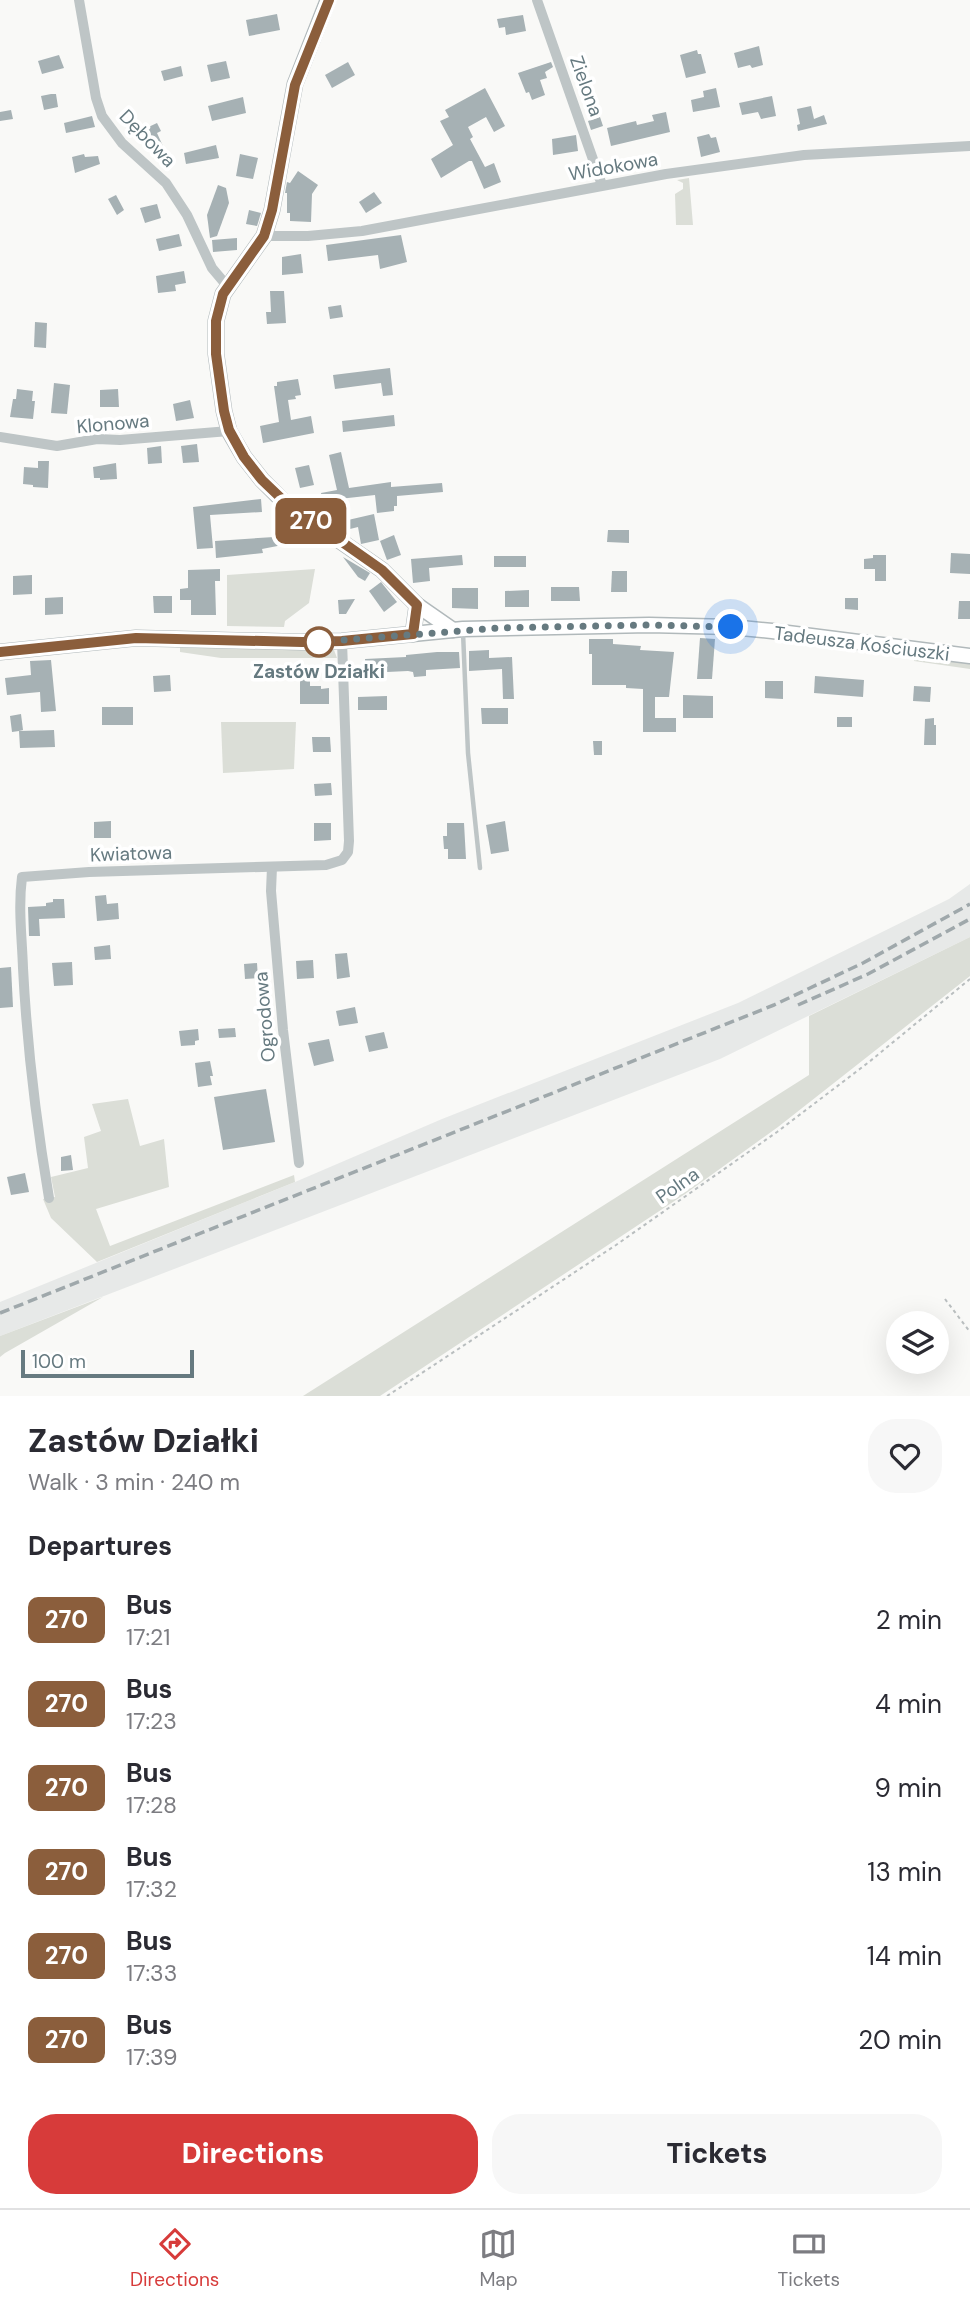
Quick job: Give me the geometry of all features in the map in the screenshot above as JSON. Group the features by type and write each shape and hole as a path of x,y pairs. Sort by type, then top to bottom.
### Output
{"street":[{"name":"Dębowa","path":"79,0 96,98 102,116 122,143 166,183 187,215 212,268 228,287"},
{"path":"328,0 295,85 272,210 264,236 223,294 216,321 216,354 224,411 229,430 244,457 262,480 285,502 382,570 417,605 458,630"},
{"name":"Zielona","path":"537,0 602,185"},
{"name":"Widokowa","path":"264,236 308,236 362,231 602,185 804,155 970,146"},
{"name":"Klonowa","path":"0,437 57,446 97,439 120,440 229,430"},
{"path":"413,634 417,605"},
{"name":"Tadeusza Kościuszki","path":"0,652 136,638 262,642 342,641 458,630 649,625 731,627 970,656"},
{"name":"Kwiatowa","path":"49,1198 35,1111 25,1012 19,898 22,877 89,872 334,864 342,860 348,852 342,641"},
{"name":"Ogrodowa","path":"272,867 271,891 282,1019 299,1163"}],"lane":[{"path":"458,630 480,868"}],"path":[{"name":"Polna","path":"387,1396 616,1245 777,1132 869,1062 970,979"},
{"path":"945,1299 970,1332"}],"shaded area":[{"path":"689,178 693,225 676,225 675,194 683,189 683,183 677,180"},
{"path":"315,569 309,603 285,621 284,627 227,626 227,575"},
{"path":"180,647 334,650 337,658 221,658 180,652"},
{"path":"915,656 970,662 970,669 914,661"},
{"path":"221,722 296,722 294,769 223,773"},
{"path":"970,884 970,937 720,1059 0,1336 0,1302 442,1119 738,1003 949,899"},
{"path":"970,937 970,976 778,1127 685,1194 380,1396 303,1396 809,1075 809,1016"},
{"path":"128,1099 140,1146 164,1139 169,1187 96,1209 110,1246 294,1175 295,1182 97,1262 51,1218 43,1199 55,1197 51,1177 88,1168 84,1137 101,1131 92,1104"},
{"path":"103,1297 5,1353 0,1357 0,1336"}],"building":[{"path":"277,14 280,30 249,36 246,20"},
{"path":"523,15 526,31 506,35 505,27 499,28 497,19"},
{"path":"759,46 763,65 738,68 734,53"},
{"path":"697,50 698,54 701,54 706,73 686,78 680,55"},
{"path":"59,55 64,68 42,74 38,61"},
{"path":"226,61 230,78 211,82 207,65"},
{"path":"348,62 355,75 332,88 325,75"},
{"path":"551,62 553,67 545,72 547,78 540,80 545,95 532,100 529,92 526,93 518,73"},
{"path":"181,66 183,76 164,81 161,71"},
{"path":"485,88 505,126 494,132 486,117 468,127 473,137 470,139 485,167 494,163 501,182 484,189 472,161 441,178 431,159 453,145 440,121 449,117 445,110"},
{"path":"716,88 720,107 693,112 691,100 704,97 703,91"},
{"path":"56,94 58,107 44,110 41,96"},
{"path":"772,96 776,116 761,119 758,112 742,115 739,103"},
{"path":"243,97 246,113 212,121 208,106"},
{"path":"811,106 814,119 824,115 827,124 798,131 797,125 800,124 797,109"},
{"path":"11,110 13,119 0,121 0,112"},
{"path":"666,112 670,132 611,146 607,128 636,121 637,125 654,121 652,115"},
{"path":"92,116 95,127 66,133 64,123"},
{"path":"600,117 603,126 591,130 588,121"},
{"path":"157,123 161,131 157,133 167,155 156,159 140,131"},
{"path":"709,134 711,138 716,137 720,152 701,157 697,137"},
{"path":"576,135 578,151 553,155 552,139"},
{"path":"216,145 219,158 186,164 184,153"},
{"path":"84,154 85,157 98,156 100,164 75,173 72,157"},
{"path":"240,154 258,158 253,179 236,176"},
{"path":"298,171 318,185 312,194 311,222 290,221 290,213 287,213 287,182 290,183"},
{"path":"218,185 226,188 229,203 217,236 210,238 207,215"},
{"path":"374,192 382,203 366,213 359,202"},
{"path":"116,195 124,210 117,215 108,199"},
{"path":"157,204 161,218 145,223 140,208"},
{"path":"249,210 261,213 257,226 246,224"},
{"path":"179,234 182,246 159,251 156,239"},
{"path":"401,235 407,262 380,269 378,255 328,261 326,245"},
{"path":"237,238 237,250 213,252 212,240"},
{"path":"301,254 303,273 282,275 282,257"},
{"path":"184,271 186,283 175,285 176,291 158,293 156,276"},
{"path":"270,291 284,291 286,323 267,324 266,312 271,312"},
{"path":"341,305 343,317 330,319 328,307"},
{"path":"35,322 47,323 46,348 34,347"},
{"path":"390,368 393,395 383,396 381,383 335,389 333,375"},
{"path":"298,379 301,395 288,400 291,420 311,416 314,433 263,443 260,426 279,422 274,386 277,386 277,382"},
{"path":"54,383 70,385 67,414 51,413"},
{"path":"17,389 33,391 33,419 10,417"},
{"path":"118,389 119,407 100,407 100,390"},
{"path":"190,400 194,418 176,421 173,404"},
{"path":"394,415 395,426 343,432 342,421"},
{"path":"197,444 199,462 183,463 181,446"},
{"path":"161,446 162,463 148,464 147,448"},
{"path":"341,452 349,488 391,482 391,487 442,483 443,492 397,496 394,511 377,513 375,495 339,499 342,512 325,515 321,493 337,490 329,455"},
{"path":"38,461 49,461 48,488 23,484 24,467 38,468"},
{"path":"116,463 117,479 94,478 93,467"},
{"path":"309,465 314,485 300,488 295,468"},
{"path":"261,499 262,512 210,515 213,548 197,549 193,507"},
{"path":"374,514 379,540 361,544 358,527 350,529 348,520"},
{"path":"295,526 298,542 262,549 263,553 216,558 215,541 274,537 272,530"},
{"path":"608,530 629,530 629,543 607,542"},
{"path":"394,535 401,555 387,560 380,541"},
{"path":"951,553 970,554 970,574 950,573"},
{"path":"462,555 463,565 429,568 430,581 413,583 411,559"},
{"path":"873,555 886,555 886,581 875,581 875,569 864,569 864,559 873,558"},
{"path":"494,556 526,556 526,567 494,567"},
{"path":"343,557 370,573 365,581 358,577"},
{"path":"220,569 220,581 215,581 216,615 191,615 191,600 180,600 180,589 188,588 188,570"},
{"path":"612,571 627,571 627,592 611,592"},
{"path":"32,575 32,594 13,595 13,576"},
{"path":"381,582 397,602 384,612 369,591"},
{"path":"551,587 579,587 580,601 551,601"},
{"path":"452,588 478,588 478,609 452,608"},
{"path":"529,590 529,607 505,607 505,591"},
{"path":"153,596 172,596 172,613 154,613"},
{"path":"63,597 63,614 45,615 45,598"},
{"path":"845,598 858,598 858,610 845,609"},
{"path":"355,599 346,614 339,614 338,600"},
{"path":"959,601 970,601 970,619 958,619"},
{"path":"700,638 715,639 712,679 697,679"},
{"path":"589,639 613,639 613,644 641,646 640,650 674,652 669,697 655,697 655,718 676,718 676,732 643,732 643,689 626,688 626,685 592,685"},
{"path":"489,650 489,658 512,657 514,699 503,699 502,669 469,671 469,651"},
{"path":"459,652 460,668 426,670 426,676 414,677 413,672 408,671 366,673 365,659"},
{"path":"51,660 56,711 41,712 40,692 7,695 5,678 31,675 30,661"},
{"path":"300,674 310,674 310,686 329,688 329,704 300,704"},
{"path":"170,675 171,691 154,692 153,676"},
{"path":"815,676 864,680 863,697 814,693"},
{"path":"765,681 783,681 783,699 765,698"},
{"path":"914,686 931,687 930,702 913,701"},
{"path":"683,695 713,696 713,718 683,718"},
{"path":"387,696 387,710 358,710 358,697"},
{"path":"102,707 133,707 133,725 102,725"},
{"path":"481,708 508,708 508,724 482,724"},
{"path":"21,714 23,730 12,732 10,716"},
{"path":"837,717 852,717 852,727 837,727"},
{"path":"934,718 936,745 924,745 925,719"},
{"path":"54,730 55,747 20,748 19,731"},
{"path":"312,737 330,737 331,752 313,752"},
{"path":"593,741 602,741 602,755 594,755"},
{"path":"331,783 332,795 315,796 314,784"},
{"path":"111,821 111,838 94,838 94,822"},
{"path":"505,821 509,851 491,854 486,825"},
{"path":"314,823 331,823 331,840 314,841"},
{"path":"447,823 464,823 466,859 448,859 448,849 444,849 443,836 447,836"},
{"path":"106,895 107,904 118,903 119,919 97,921 95,896"},
{"path":"53,899 64,899 65,918 39,919 40,936 29,936 28,907 46,906 46,903 53,902"},
{"path":"110,945 111,959 95,960 94,947"},
{"path":"347,953 350,977 337,979 335,954"},
{"path":"313,960 314,978 297,979 296,961"},
{"path":"72,962 73,985 54,986 52,963"},
{"path":"257,963 258,978 245,979 244,964"},
{"path":"11,967 13,1007 0,1008 0,968"},
{"path":"355,1007 358,1023 339,1026 336,1011"},
{"path":"235,1028 236,1037 219,1038 218,1029"},
{"path":"198,1029 199,1040 195,1041 195,1045 181,1046 179,1031"},
{"path":"384,1032 388,1048 369,1052 365,1036"},
{"path":"329,1039 334,1061 314,1066 308,1043"},
{"path":"210,1061 212,1085 198,1087 195,1063"},
{"path":"266,1089 275,1142 223,1150 214,1097"},
{"path":"71,1155 73,1170 61,1171 61,1157"},
{"path":"25,1173 29,1192 11,1195 7,1177"}],"railway":[{"path":"0,1313 774,1005 863,963 970,904"},
{"path":"798,1005 868,974 970,919"}],"bus line":[{"name":"270","path":"0,652 136,638 302,642 413,634 417,605 382,570 285,502 262,480 244,457 229,430 216,354 216,321 223,294 264,236 272,210 295,85 329,0"}],"place":[{"name":"Zastów Działki","path":"319,642"}],"route":[{"path":"319,642 498,628 649,625 731,627"}]}
